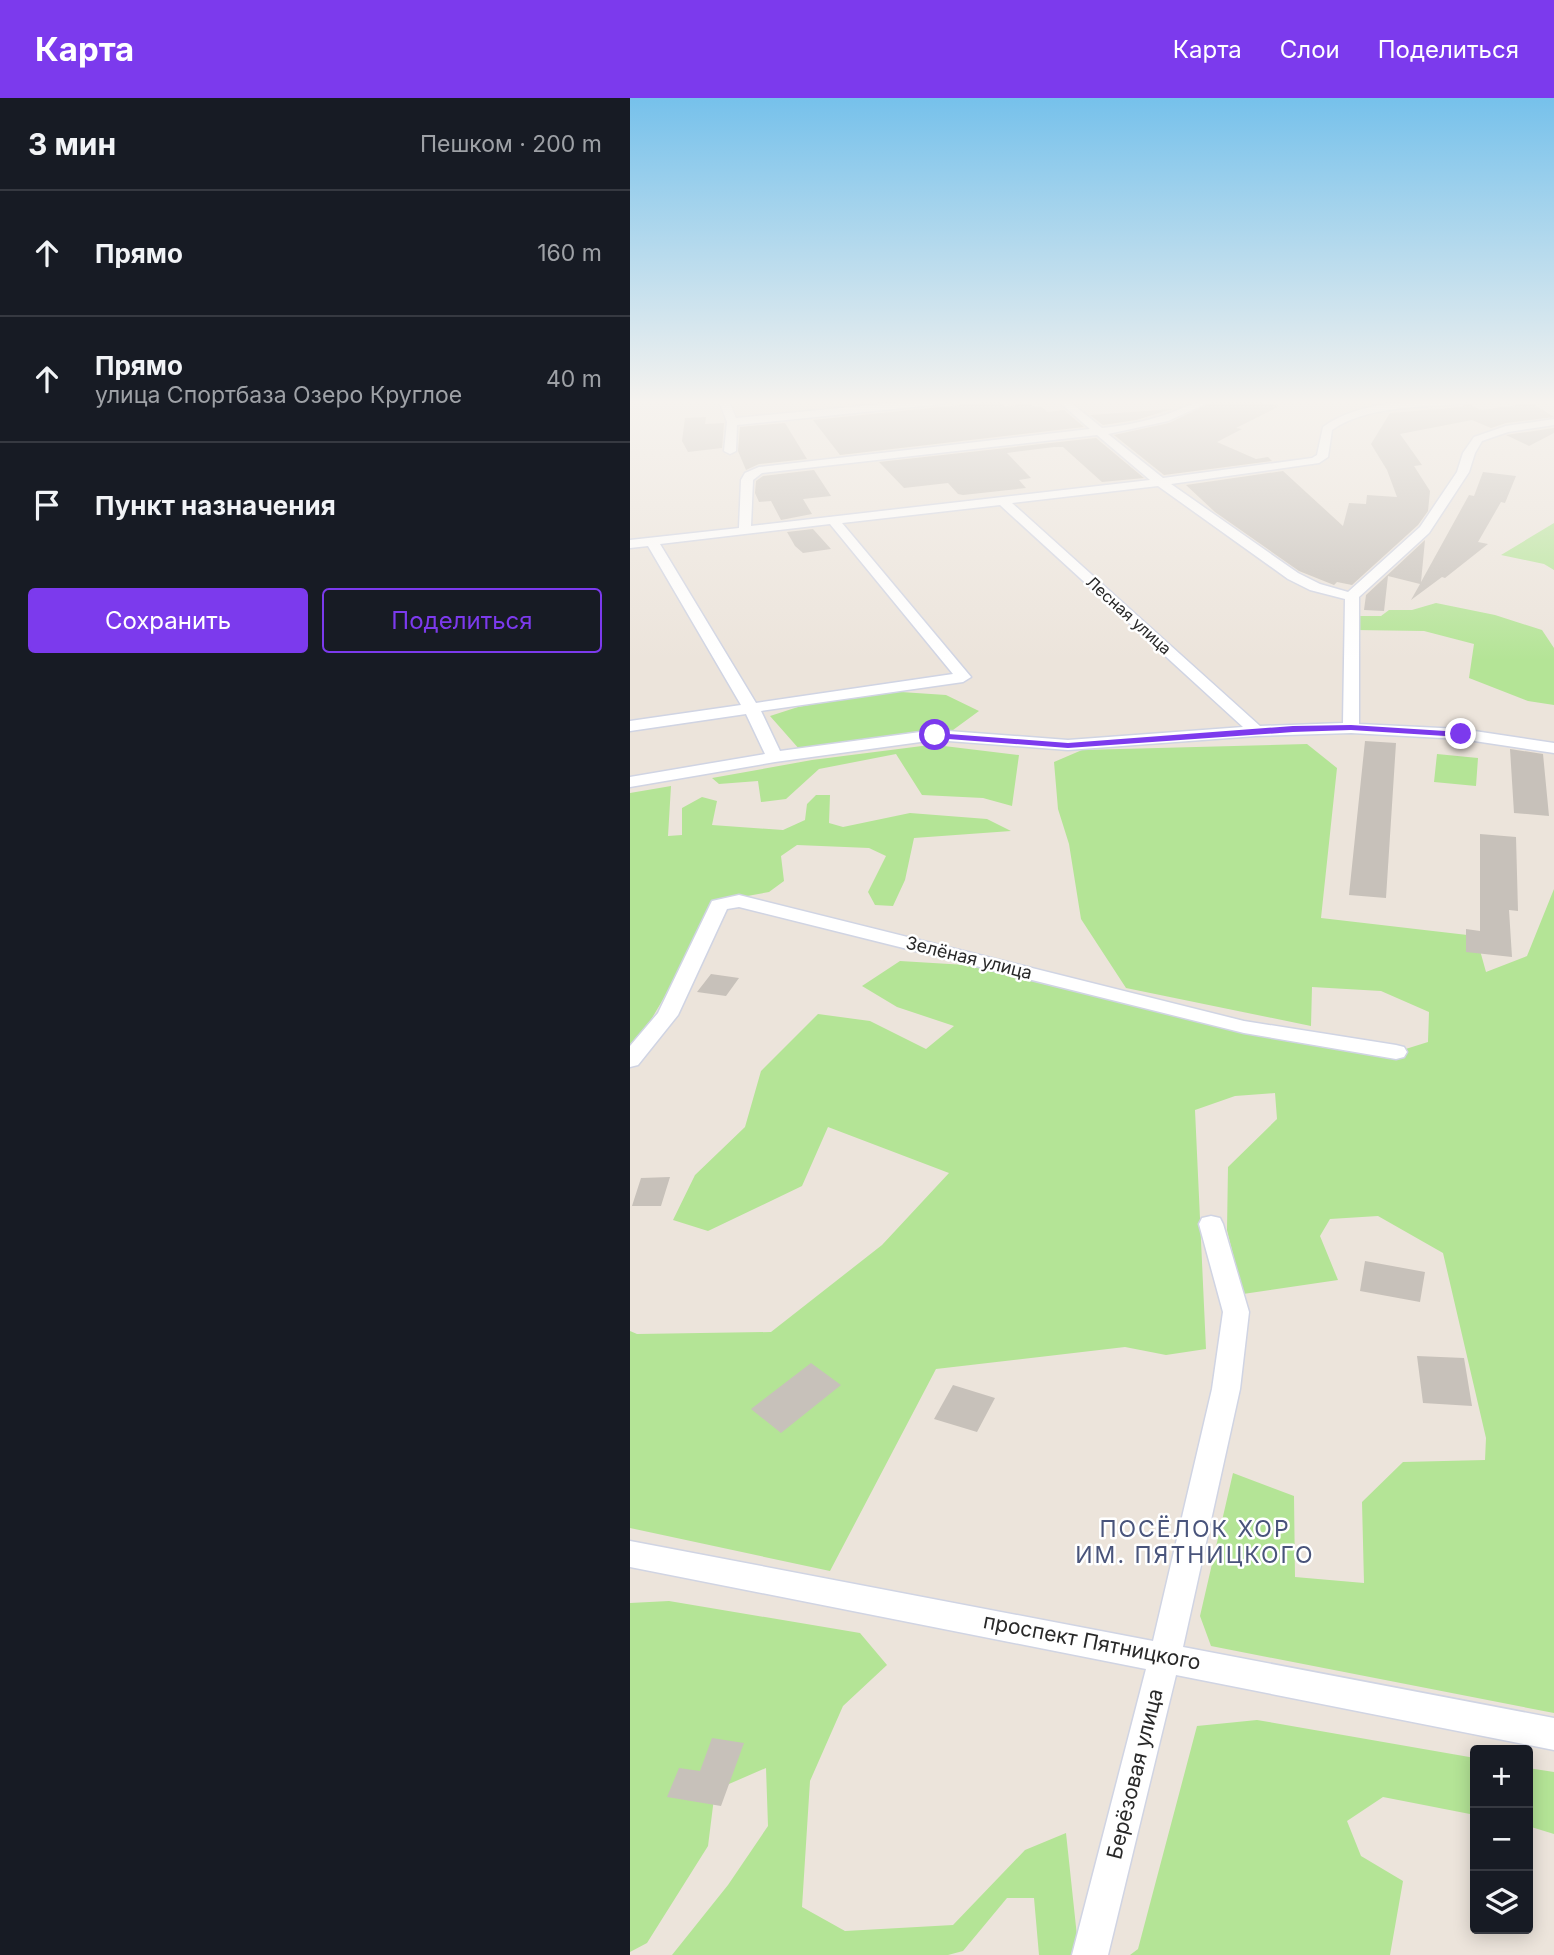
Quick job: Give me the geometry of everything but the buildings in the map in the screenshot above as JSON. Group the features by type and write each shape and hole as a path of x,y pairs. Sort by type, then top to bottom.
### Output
{"street":[{"path":"745,531 747,488"},
{"path":"630,544 1112,488"},
{"path":"1170,488 1293,576 1315,587 1352,597"},
{"path":"1351,728 1352,597 1362,582 1425,530 1453,488"},
{"name":"Лесная улица","path":"1002,500 1256,731"},
{"path":"630,726 963,677 833,520"},
{"path":"652,542 751,708 775,757"},
{"path":"630,782 775,757 935,735 1068,746 1256,731 1351,728 1461,734 1554,748"},
{"name":"Зелёная улица","path":"630,1060 668,1015 719,905 739,901 1244,1027 1396,1052"},
{"name":"Берёзовая улица","path":"1090,1955 1165,1656 1226,1389 1236,1312 1211,1224"},
{"name":"проспект Пятницкого","path":"630,1554 1165,1656 1554,1734"}],"green space":[{"path":"1554,523 1554,570 1544,564 1501,555"},
{"path":"1436,603 1495,615 1542,630 1554,648 1554,705 1528,701 1469,678 1474,644 1424,631 1355,630 1358,616 1381,616 1389,610 1412,610"},
{"path":"886,691 946,695 979,711 953,730 913,732 800,750 770,716 798,707"},
{"path":"1307,744 1337,768 1321,918 1476,936 1486,972 1527,956 1554,889 1554,1713 1211,1646 1200,1616 1233,1473 1294,1496 1295,1577 1364,1583 1362,1502 1403,1462 1485,1460 1486,1438 1443,1253 1378,1216 1330,1219 1320,1236 1338,1280 1243,1294 1227,1230 1228,1167 1277,1119 1275,1093 1235,1096 1195,1110 1206,1349 1166,1355 1125,1347 936,1369 830,1571 630,1528 630,1331 637,1334 771,1332 882,1245 949,1173 828,1127 802,1186 708,1231 673,1220 695,1175 745,1127 761,1071 818,1014 870,1021 926,1049 954,1026 897,1007 862,986 900,961 966,965 1211,1025 1380,1057 1428,1042 1429,1012 1381,991 1312,987 1311,1026 1126,988 1081,919 1069,844 1058,809 1054,762 1082,750"},
{"path":"922,746 1019,755 1012,806 983,798 922,795 896,754 819,769 786,799 761,802 758,781 719,784 712,778 812,760"},
{"path":"1437,754 1478,758 1476,786 1434,782"},
{"path":"671,786 668,836 682,835 682,808 702,797 717,801 712,825 783,830 805,820 807,804 816,795 830,795 829,823 843,827 910,813 987,819 1011,831 914,838 905,880 893,906 875,905 868,892 886,856 869,848 797,845 781,856 784,881 769,892 714,902 661,1004 638,1038 630,1045 630,793"},
{"path":"669,1601 860,1633 887,1665 843,1706 810,1781 802,1907 845,1931 953,1925 1025,1850 1066,1833 1079,1955 1039,1955 1034,1898 1007,1898 963,1951 948,1955 672,1955 728,1885 768,1826 766,1768 715,1790 708,1846 647,1943 630,1952 630,1603"},
{"path":"1257,1720 1470,1757 1470,1814 1383,1797 1347,1821 1361,1856 1403,1881 1390,1955 1130,1955 1138,1949 1197,1726"},
{"path":"1533,1769 1554,1772 1554,1834 1533,1828"}],"district":[{"name":"ПОСЁЛОК ХОР ИМ. ПЯТНИЦКОГО","path":"1195,1542"}],"route":[{"path":"935,735 1068,746 1293,729 1351,728 1461,734"}]}
